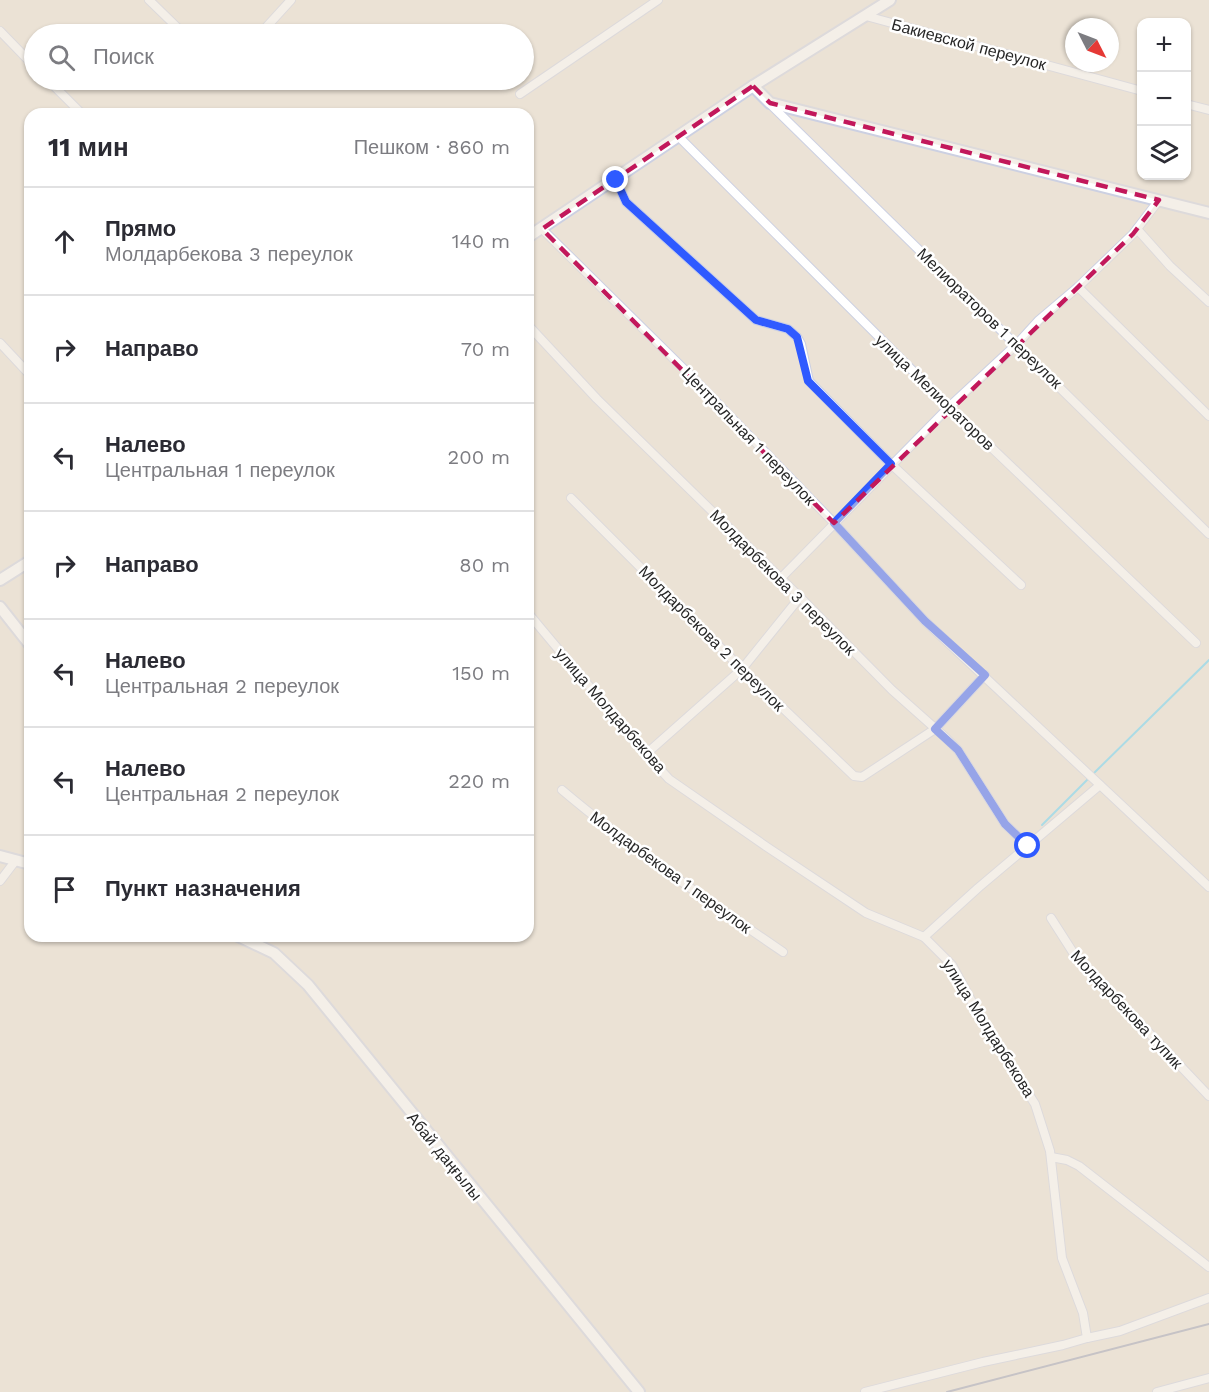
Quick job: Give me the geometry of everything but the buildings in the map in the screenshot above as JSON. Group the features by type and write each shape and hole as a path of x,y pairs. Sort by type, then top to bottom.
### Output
{"street":[{"path":"150,0 174,24"},
{"path":"269,24 291,0"},
{"path":"534,84 658,0"},
{"path":"534,234 753,86 890,0"},
{"name":"Бакиевской переулок","path":"866,16 1137,90"},
{"path":"0,31 24,56"},
{"path":"753,86 770,103 1209,213"},
{"path":"58,90 76,108"},
{"path":"520,94 526,90"},
{"name":"Мелиораторов 1 переулок","path":"770,103 1209,534"},
{"path":"1191,105 1209,110"},
{"name":"улица Мелиораторов","path":"679,137 949,407 1196,643"},
{"path":"616,180 626,202 756,320 788,329 797,337 808,381 891,464 1021,585"},
{"path":"780,579 949,407 1137,230 1160,200"},
{"name":"Центральная 1 переулок","path":"542,229 690,375 834,523 925,621 1209,887"},
{"path":"1137,230 1170,266 1209,302"},
{"path":"1078,287 1209,416"},
{"name":"Молдарбекова 3 переулок","path":"534,331 597,399 892,690 958,750 1005,824 1028,846"},
{"path":"0,343 24,369"},
{"name":"Молдарбекова 2 переулок","path":"571,498 741,669 854,776 862,777 935,729"},
{"path":"0,580 24,565"},
{"path":"646,754 741,669 800,597"},
{"path":"0,607 24,637"},
{"name":"улица Молдарбекова","path":"534,620 646,754 669,778 866,913 924,937 952,965 985,1026 1035,1104 1051,1157 1062,1258 1083,1313 1087,1338"},
{"path":"935,729 985,675"},
{"path":"924,937 1100,785"},
{"name":"Молдарбекова 1 переулок","path":"562,790 607,828 682,883 783,952"},
{"path":"0,856 24,862"},
{"path":"0,881 16,860"},
{"name":"Молдарбекова тупик","path":"1051,918 1074,954 1209,1096"},
{"name":"Абай даңғылы","path":"261,942 308,985 639,1392"},
{"path":"1051,1157 1067,1160 1079,1166 1209,1268"},
{"path":"865,1392 1120,1331 1209,1298"},
{"path":"1156,1392 1209,1378"}],"highlighted area":[{"path":"753,86 770,103 1159,200 1133,234 834,523 542,229"}],"waterway":[{"path":"1093,774 1209,660"},
{"path":"1042,825 1089,778"}],"railway":[{"path":"947,1392 1209,1324"}],"route":[{"path":"616,180 626,202 756,320 788,329 797,337 801,344 808,381 891,464 834,523 925,621 985,675 935,729 958,750 1005,824 1028,846"}]}
